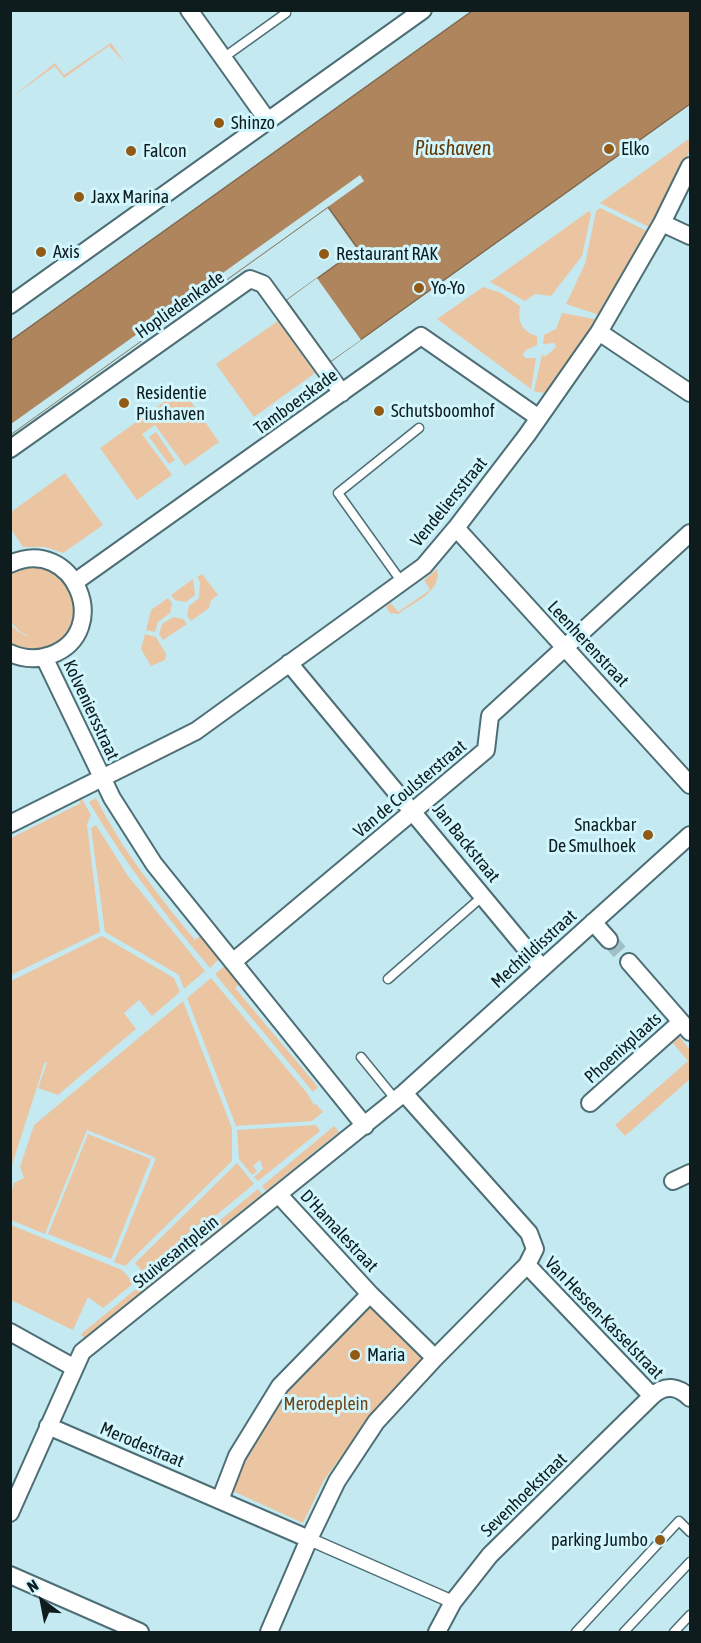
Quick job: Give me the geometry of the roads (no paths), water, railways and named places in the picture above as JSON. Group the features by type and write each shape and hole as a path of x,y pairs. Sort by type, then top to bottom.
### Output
{"street":[{"path":"189,10 268,121"},
{"path":"10,306 423,10"},
{"name":"Vendeliersstraat","path":"10,824 196,731 424,566 456,528 599,332 662,223 690,166"},
{"path":"662,223 690,236"},
{"name":"Hopliedenkade","path":"10,449 250,279 263,284 342,393"},
{"path":"599,332 690,393"},
{"name":"Tamboerskade","path":"75,582 421,336 538,418"},
{"name":"Leenherenstraat","path":"456,528 689,780"},
{"name":"Van de Coulsterstraat","path":"234,961 486,750 490,717 690,533"},
{"path":"10,564 22,560 43,559 62,568 75,582 82,602 79,628 67,645 44,657 28,658 10,653"},
{"name":"Kolveniersstraat","path":"44,657 102,779"},
{"name":"Jan Backstraat","path":"289,663 542,968"},
{"path":"102,779 154,864 365,1126"},
{"name":"Mechtildisstraat","path":"400,1096 690,836"},
{"path":"593,922 609,940"},
{"name":"Phoenixplaats","path":"590,1103 686,1027 629,962"},
{"name":"Stuivesantplein","path":"10,1513 73,1367 82,1352 400,1096"},
{"name":"Van Hessen-Kasselstraat","path":"400,1096 529,1233 535,1249 527,1265 652,1396 659,1390 671,1387 684,1391 690,1398"},
{"path":"673,1181 690,1173"},
{"name":"D'Hamalestraat","path":"279,1195 370,1294"},
{"path":"269,1632 337,1481 376,1422 435,1358 527,1265"},
{"path":"435,1358 370,1294 280,1386 237,1456 220,1500 453,1602"},
{"path":"10,1332 73,1367"},
{"name":"Sevenhoekstraat","path":"437,1632 453,1602 490,1555 652,1396"},
{"name":"Merodestraat","path":"48,1426 220,1500"},
{"path":"10,1575 140,1632"}],"lane":[{"path":"223,58 286,13"},
{"path":"401,582 338,493 419,428"},
{"path":"388,979 484,896"},
{"path":"360,1057 400,1096"},
{"path":"580,1631 679,1521 690,1532"},
{"path":"624,1632 690,1562"},
{"path":"674,1632 690,1615"}],"water":[{"name":"Piushaven","path":"472,11 690,11 690,104 331,361 287,300 358,249 328,207 11,434 10,341"}],"tunnel":[{"path":"609,940 629,962"}],"place":[{"name":"Shinzo","path":"219,123"},
{"name":"Elko","path":"609,149"},
{"name":"Falcon","path":"131,151"},
{"name":"Jaxx Marina","path":"79,197"},
{"name":"Axis","path":"41,252"},
{"name":"Restaurant RAK","path":"324,254"},
{"name":"Yo-Yo","path":"419,288"},
{"name":"Residentie Piushaven","path":"124,403"},
{"name":"Schutsboomhof","path":"379,411"},
{"name":"Snackbar De Smulhoek","path":"648,835"},
{"name":"Maria","path":"355,1355"},
{"name":"parking Jumbo","path":"660,1540"}],"park label":[{"name":"Merodeplein","path":"326,1404"}]}
